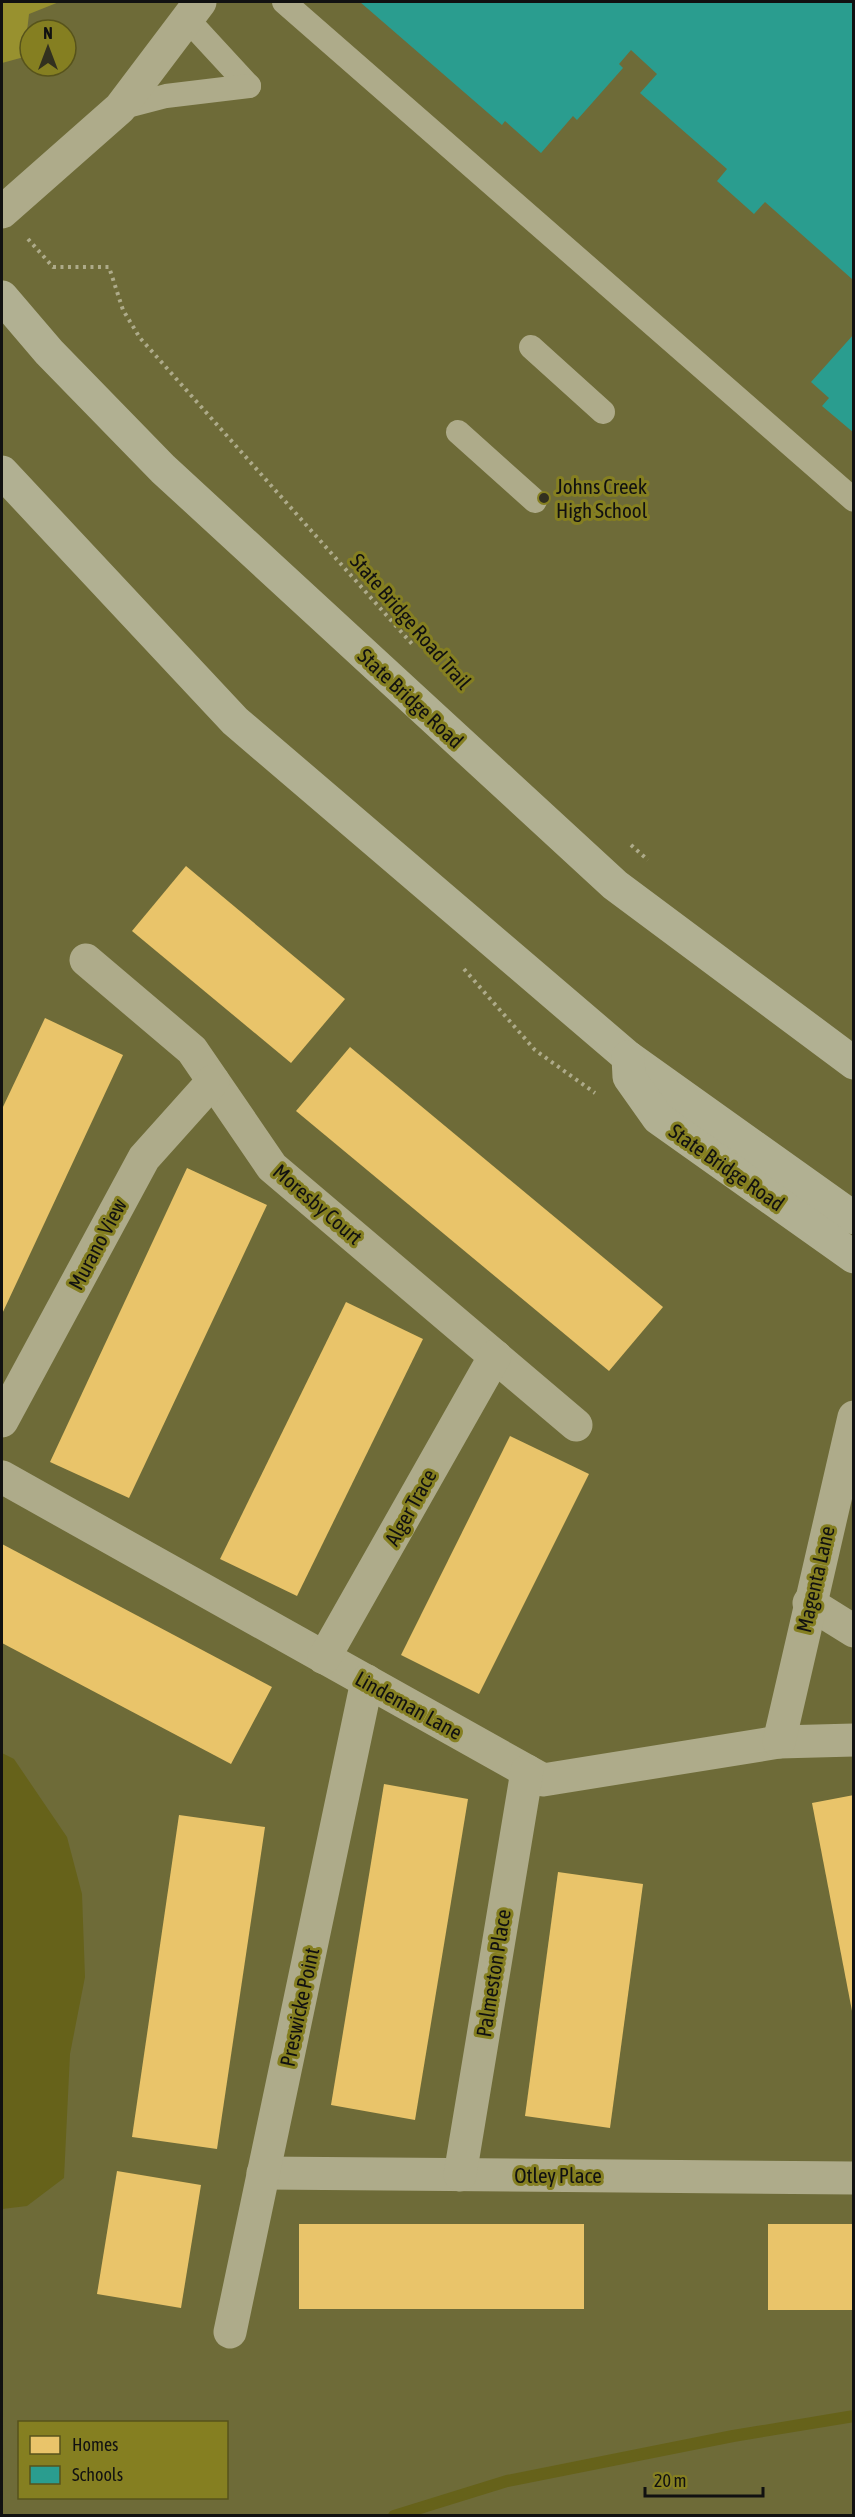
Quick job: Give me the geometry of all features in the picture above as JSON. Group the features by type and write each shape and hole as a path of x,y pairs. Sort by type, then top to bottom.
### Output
{"highway":[{"name":"State Bridge Road","path":"2,297 49,352 163,469 615,885 854,1063"},
{"name":"State Bridge Road","path":"2,472 235,721 628,1058 854,1218"},
{"name":"State Bridge Road","path":"628,1058 629,1077 658,1118 854,1257"}],"street":[{"path":"2,211 120,108 194,11"},
{"name":"Moresby Court","path":"86,960 192,1050 272,1167 576,1425"},
{"name":"Murano View","path":"2,1421 144,1158 213,1081"},
{"name":"Alger Trace","path":"324,1658 495,1356"},
{"name":"Magenta Lane","path":"779,1742 809,1603 854,1417"},
{"name":"Lindeman Lane","path":"2,1477 543,1780 779,1742 854,1740"},
{"path":"809,1603 854,1631"},
{"name":"Preswicke Point","path":"230,2332 368,1682"},
{"name":"Palmeston Place","path":"460,2175 526,1771"},
{"name":"Otley Place","path":"263,2173 854,2178"}],"lane":[{"path":"284,2 854,500"},
{"path":"120,108 166,96 249,86 194,11"},
{"path":"531,347 603,412"},
{"path":"458,432 535,501"}],"path":[{"name":"State Bridge Road Trail","path":"2,211 53,267 109,267 123,310 140,338 417,650"},
{"path":"626,841 653,864"}],"shaded area":[{"path":"2,2 59,2 29,14 29,18 18,18 18,59 2,63"},
{"path":"2,1753 14,1759 67,1837 82,1894 85,1977 70,2054 64,2178 27,2206 2,2209"}],"building: Homes":[{"path":"186,866 345,999 291,1063 132,931"},
{"path":"45,1018 123,1055 2,1314 2,1109"},
{"path":"350,1047 663,1307 609,1371 296,1111"},
{"path":"187,1168 267,1205 129,1498 50,1462"},
{"path":"346,1302 423,1339 297,1596 220,1559"},
{"path":"510,1436 589,1474 479,1694 401,1655"},
{"path":"2,1544 272,1687 231,1764 2,1643"},
{"path":"384,1784 468,1799 415,2120 331,2105"},
{"path":"854,1795 854,2011 852,2011 812,1803"},
{"path":"179,1815 265,1827 217,2149 132,2137"},
{"path":"558,1872 643,1884 610,2128 525,2116"},
{"path":"117,2171 201,2185 181,2308 97,2294"},
{"path":"299,2224 584,2224 584,2309 299,2309"},
{"path":"768,2224 854,2224 854,2310 768,2310"}],"building: Schools":[{"path":"360,2 854,2 854,278 852,279 765,202 754,214 717,181 727,169 640,93 657,74 631,50 619,64 623,68 577,120 573,116 541,153 505,121 502,125"},
{"path":"854,334 854,433 822,406 829,398 811,382"}],"waterway":[{"path":"394,2516 507,2481 733,2436 854,2416"}],"place":[{"name":"Johns Creek High School","path":"544,498"}]}
